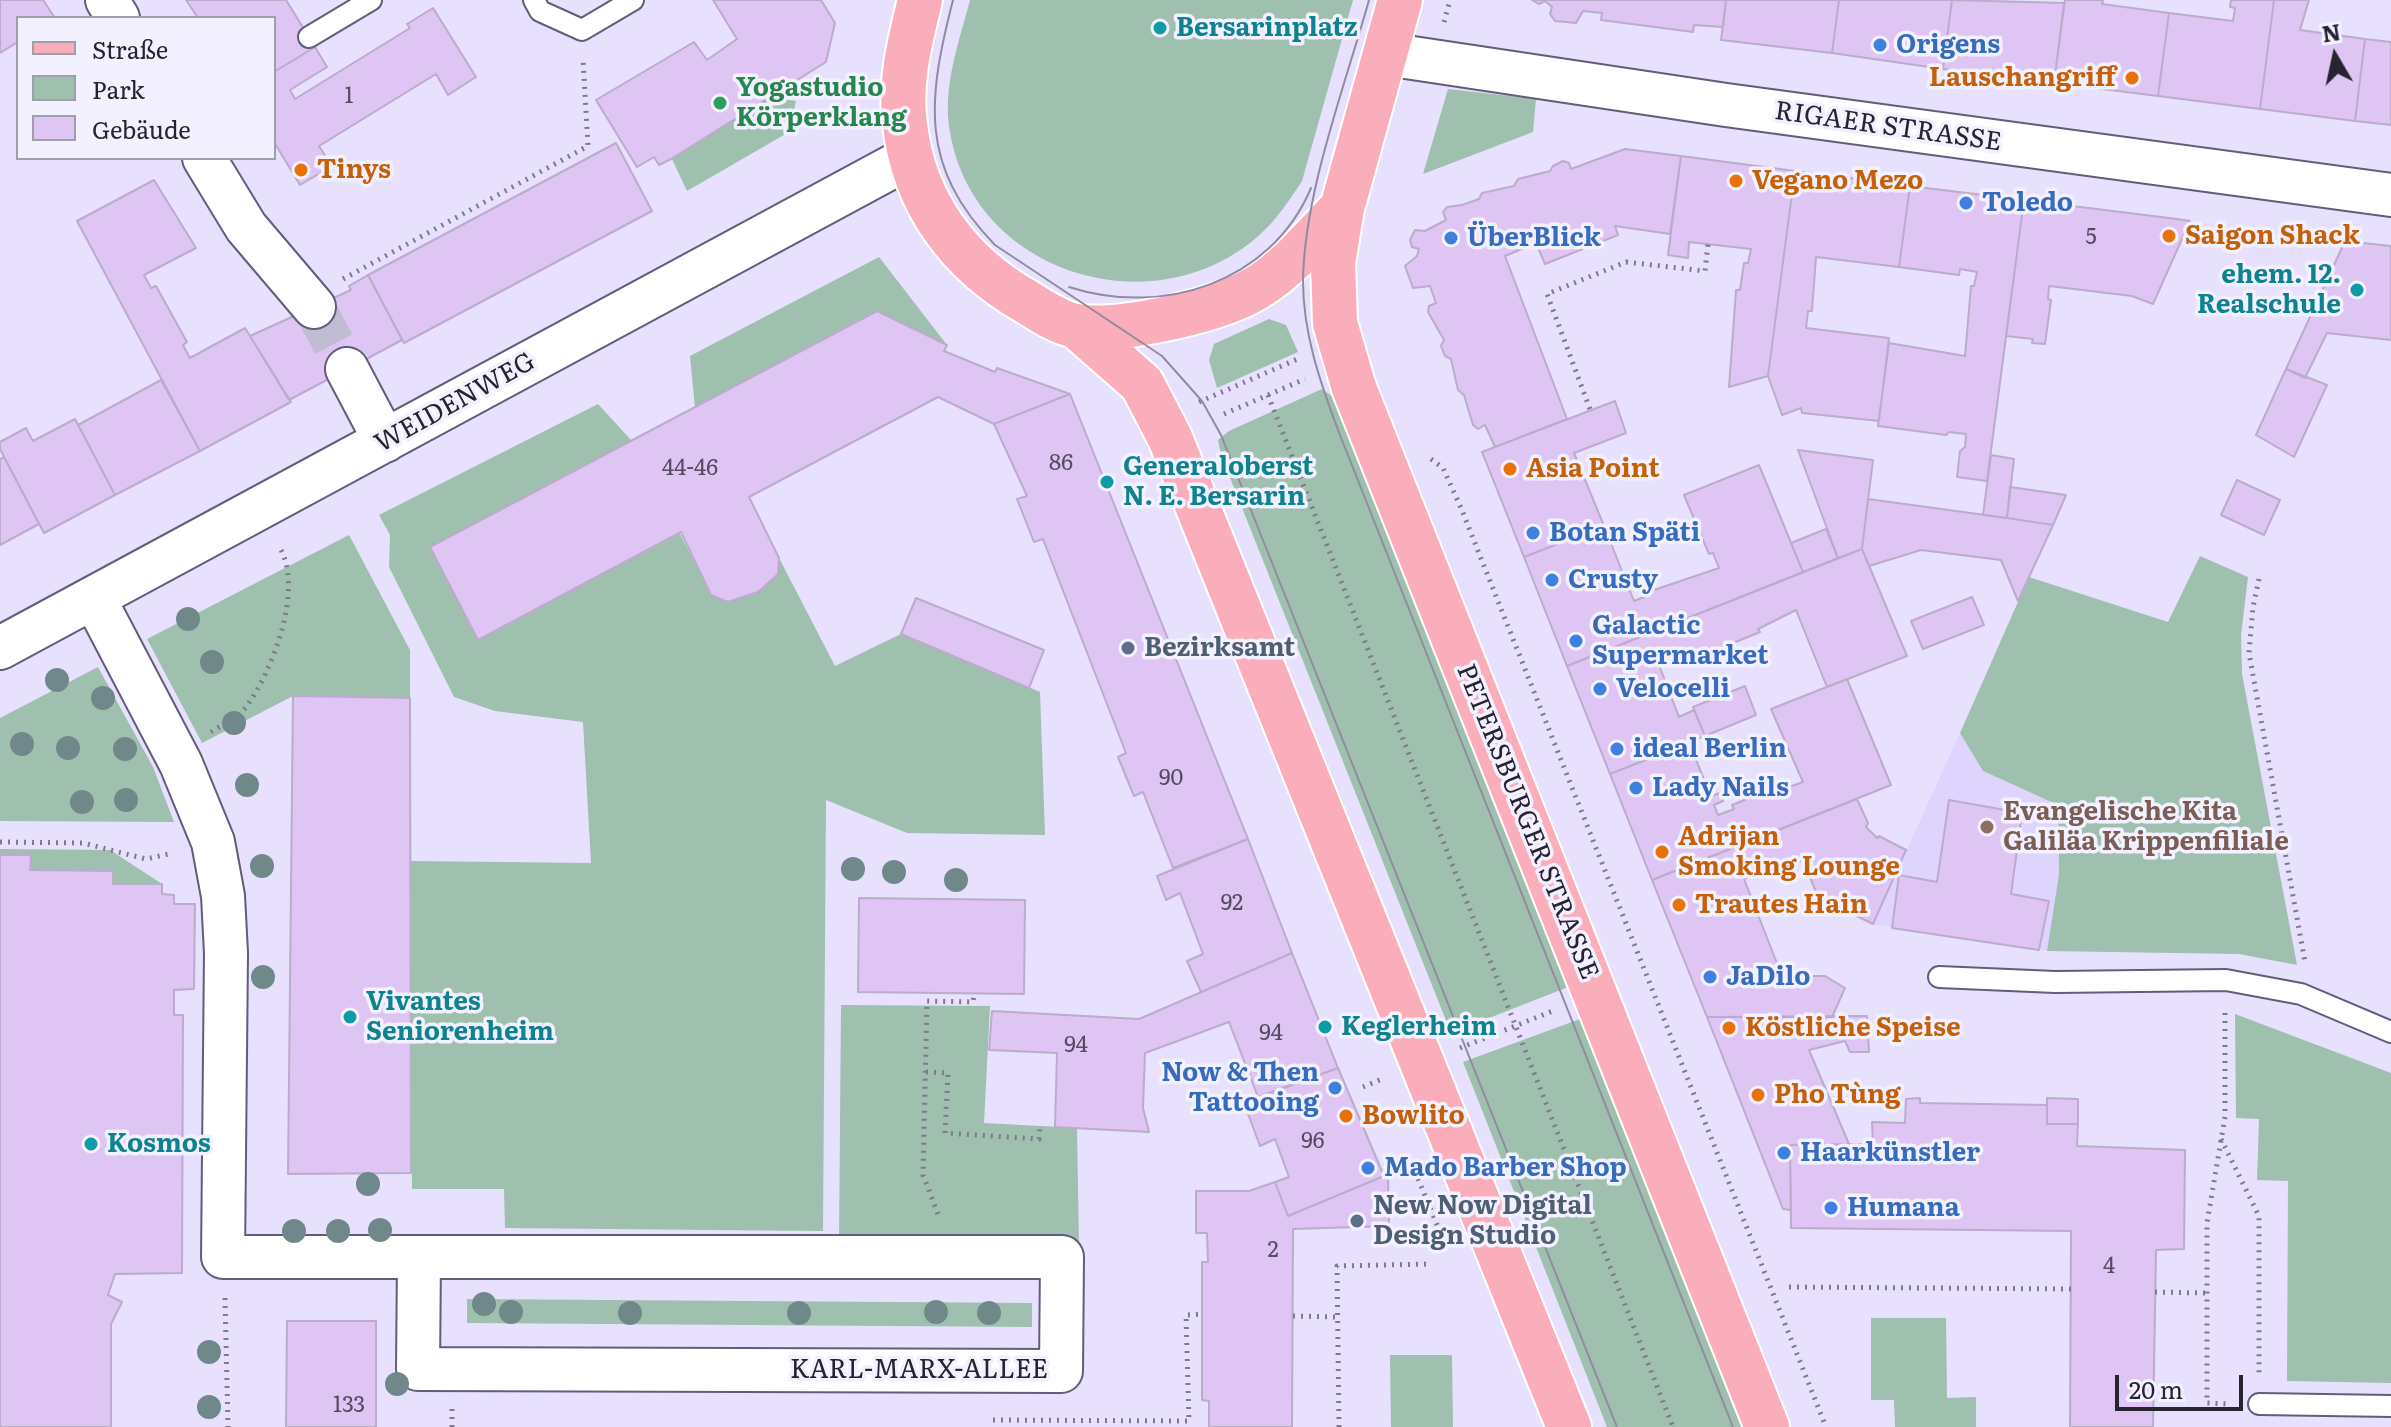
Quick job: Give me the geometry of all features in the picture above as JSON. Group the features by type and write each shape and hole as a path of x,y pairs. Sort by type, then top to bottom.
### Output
{"main road":[{"path":"920,0 903,84 910,157 929,205 953,244 980,272 1043,311 1076,326 1142,384 1155,404 1569,1427"},
{"path":"1076,326 1181,315 1216,306 1250,292 1280,270 1342,208 1400,0"},
{"name":"PETERSBURGER STRASSE","path":"1342,208 1333,263 1333,293 1335,323 1344,362 1767,1427"}],"street":[{"name":"RIGAER STRASSE","path":"1386,54 1741,107 2391,195"},
{"name":"WEIDENWEG","path":"0,648 910,157"},
{"path":"205,160 259,241 314,307"},
{"path":"347,369 385,441"},
{"path":"94,598 175,752 213,842 223,896 226,953 223,1257"},
{"name":"KARL-MARX-ALLEE","path":"223,1257 1062,1257 1061,1371 418,1369 419,1259"}],"lane":[{"path":"309,37 371,0"},
{"path":"534,0 540,11 582,30 633,0"},
{"path":"1939,977 2055,982 2226,980 2301,994 2391,1032"},
{"path":"2259,1404 2391,1406"}],"path":[{"path":"1442,28 1450,0"},
{"path":"364,268 588,146 582,30"},
{"path":"1590,409 1547,294 1626,262 1705,271 1708,244"},
{"path":"1216,394 1299,358"},
{"path":"1224,414 1310,377"},
{"path":"1268,395 1673,1427"},
{"path":"1422,452 1443,468 1461,508 1826,1427"},
{"path":"175,752 244,710 268,670 284,623 289,579 281,550"},
{"path":"2259,579 2249,653 2306,969 2301,994"},
{"path":"0,842 83,843 146,859 213,842"},
{"path":"2207,1403 2207,1223 2225,1117 2226,980"},
{"path":"939,1217 923,1175 927,1001 973,1002 974,994"},
{"path":"1363,1087 1595,994"},
{"path":"1374,1068 1385,1095"},
{"path":"926,1072 948,1073 945,1133 1039,1139 1040,1126"},
{"path":"2221,1139 2259,1216 2259,1404"},
{"path":"1408,1154 1436,1228 1445,1237"},
{"path":"223,1257 228,1427"},
{"path":"1339,1427 1337,1266 1430,1264"},
{"path":"1789,1287 2072,1289"},
{"path":"2155,1292 2205,1293"},
{"path":"993,1420 1189,1421 1186,1315 1203,1314"},
{"path":"1293,1316 1337,1317"}],"shaded area":[{"name":"Evangelische Kita Galiläa Krippenfiliale","path":"1960,733 1983,771 2058,805 2059,874 2047,951 1873,924"}],"green space":[{"path":"970,0 1353,0 1302,181 1287,204 1256,238 1213,265 1167,279 1119,281 1072,271 1029,251 993,220 965,180 950,132 948,99 953,65"},
{"path":"1448,89 1536,99 1533,132 1423,174"},
{"path":"768,97 796,101 789,132 687,191 672,159"},
{"path":"879,257 947,345 877,311 695,408 690,356"},
{"path":"1269,319 1286,325 1298,352 1217,388 1209,360 1214,344"},
{"path":"1322,389 1340,402 1568,987 1451,1033 1221,455 1218,440 1229,431"},
{"path":"598,404 632,441 711,594 728,602 758,592 779,558 835,666 901,634 1040,692 1045,835 907,833 826,800 823,1231 505,1228 504,1189 412,1189 410,861 591,863 583,722 495,711 454,697 389,567 390,535 379,515"},
{"path":"349,535 410,650 410,698 293,696 202,743 147,639"},
{"path":"2200,556 2248,577 2241,635 2242,674 2297,965 2239,954 2047,951 2059,874 2058,805 1983,771 1960,733 2029,577 2168,622"},
{"path":"98,667 153,767 174,822 0,821 0,718"},
{"path":"0,849 110,850 162,884 113,884 112,871 30,870 30,855 0,855"},
{"path":"841,1005 990,1006 984,1123 1077,1128 1079,1246 839,1245"},
{"path":"2235,1014 2391,1073 2391,1383 2287,1381 2288,1181 2257,1180 2259,1119 2236,1118"},
{"path":"1580,1019 1742,1427 1607,1427 1463,1062"},
{"path":"467,1299 1032,1303 1032,1327 467,1323"},
{"path":"1871,1318 1946,1318 1947,1398 1976,1397 1976,1427 1895,1427 1894,1400 1871,1400"},
{"path":"1390,1355 1452,1355 1453,1427 1391,1427"}],"building":[{"path":"0,0 43,0 54,16 16,16 16,43 0,53"},
{"path":"186,0 286,0 315,47 276,71 276,16 197,16"},
{"path":"713,0 821,0 835,23 826,62 671,159 659,165 654,157 637,167 596,100 694,42 707,60 737,39"},
{"path":"1532,0 1726,0 1723,27 1694,25 1693,32 1601,20 1602,13 1583,11 1576,23 1555,21 1550,14 1552,7 1545,1 1539,4"},
{"path":"1726,0 1839,0 1832,53 1721,40"},
{"path":"1839,0 1952,0 1943,69 1832,53"},
{"path":"1952,0 2064,3 2054,83 1943,69"},
{"path":"2065,0 2103,0 2102,4 2169,13 2158,96 2054,83"},
{"path":"2231,0 2274,0 2260,109 2158,96 2169,13 2233,21 2235,8 2230,7"},
{"path":"2274,0 2309,0 2300,30 2365,39 2355,121 2260,109"},
{"path":"433,8 476,77 448,95 436,74 319,146 332,166 300,185 276,145 276,71 315,47 327,67 290,90 295,99 410,28 407,24"},
{"path":"2365,39 2391,42 2391,125 2355,121"},
{"path":"616,143 652,211 404,343 368,275"},
{"path":"1625,149 1681,156 1670,234 1615,226 1618,235 1545,264 1536,243 1505,256 1567,419 1495,447 1485,425 1478,429 1473,425 1464,395 1458,390 1451,359 1445,356 1441,346 1444,340 1428,312 1429,306 1436,303 1430,286 1413,288 1405,266 1417,256 1419,249 1412,247 1410,240 1415,230 1425,231 1446,220 1443,212 1447,207 1479,199 1482,193 1514,186 1518,179 1550,171 1563,161 1569,163 1571,169"},
{"path":"1681,156 1795,171 1768,376 1729,387 1736,290 1740,290 1744,263 1748,263 1751,249 1689,242 1688,258 1668,255"},
{"path":"1795,171 1910,186 1899,267 1816,257 1812,311 1808,311 1806,328 1889,338 1879,421 1802,413 1801,408 1782,415 1768,376"},
{"path":"154,180 196,248 144,275 151,288 156,286 187,342 183,345 190,358 245,328 291,402 200,451 77,221"},
{"path":"1910,186 2024,200 1987,481 1957,477 1966,434 1949,432 1946,435 1878,426 1889,343 1965,356 1971,286 1974,286 1977,272 1960,269 1959,275 1899,267"},
{"path":"2024,200 2190,221 2153,304 2132,296 2049,286 2048,299 2051,300 2045,344 2032,343 2033,339 2006,336"},
{"name":"ehem. 12. Realschule","path":"2345,241 2391,246 2391,340 2327,333 2305,378 2286,369"},
{"path":"368,275 402,340 289,400 250,336 351,290 349,286"},
{"path":"877,311 947,345 944,351 995,372 997,368 1070,394 994,424 938,397 749,497 779,558 778,574 758,592 728,602 711,595 681,532 478,640 430,547"},
{"path":"2286,369 2327,385 2294,457 2256,435"},
{"path":"161,380 200,451 115,495 78,425"},
{"name":"Bezirksamt","path":"1070,394 1248,839 1173,868 1143,792 1134,796 1118,757 1126,753 1043,539 1034,542 1017,499 1027,496 994,424"},
{"path":"1615,401 1626,433 1574,453 1604,526 1524,557 1482,452"},
{"path":"75,419 115,495 44,533 0,449 0,442 26,428 33,441"},
{"path":"1798,450 1873,460 1862,549 1838,558"},
{"path":"1991,455 2014,459 2007,518 1983,515"},
{"path":"4,457 39,524 0,545 0,459"},
{"path":"1759,465 1803,572 1567,666 1524,557 1604,526 1634,601 1649,595 1651,591 1719,568 1713,553 1709,554 1684,495"},
{"path":"2237,480 2280,500 2264,535 2221,515"},
{"path":"2010,487 2066,495 2053,525 2007,518"},
{"path":"1868,499 2053,525 2018,601 2001,560 1921,550 1869,566 1862,549"},
{"path":"1826,529 1838,558 1803,572 1791,543"},
{"path":"1862,549 1907,656 1827,687 1796,610 1758,629 1760,632 1711,652 1710,648 1659,665 1679,717 1694,710 1705,736 1610,774 1567,666"},
{"path":"1972,597 1984,625 1923,649 1911,621"},
{"path":"916,598 1044,650 1029,688 901,634"},
{"path":"1847,679 1891,785 1652,880 1610,774 1689,743 1711,796 1720,793 1723,801 1714,805 1718,815 1734,809 1732,805 1787,783 1789,787 1803,782 1771,709"},
{"path":"1745,686 1756,715 1705,736 1693,707"},
{"name":"Vivantes Seniorenheim","path":"293,696 410,698 411,1173 288,1174"},
{"path":"1857,799 1868,823 1866,827 1877,838 1879,836 1906,850 1873,924 1818,897 1803,860 1761,877 1759,873 1744,879 1782,976 1825,976 1845,988 1832,1017 1707,1017 1652,880"},
{"path":"1949,800 2022,813 2011,894 2049,901 2039,950 1892,928 1899,875 1937,882"},
{"path":"1248,839 1292,953 1201,992 1187,961 1203,954 1180,893 1166,900 1157,876"},
{"name":"Kosmos","path":"0,855 31,855 30,870 113,871 113,884 162,884 162,894 174,895 174,904 195,904 194,989 174,990 174,1015 183,1015 182,1273 115,1274 108,1295 122,1302 111,1324 111,1427 0,1427"},
{"path":"859,898 1025,900 1024,994 858,992"},
{"path":"1292,953 1338,1068 1258,1097 1229,1022 1145,1053 1143,1108 1149,1132 1055,1127 1057,1053 989,1050 992,1011 1139,1019"},
{"path":"1867,1016 1869,1052 1850,1052 1845,1041 1809,1050 1849,1144 1790,1145 1791,1210 1783,1209 1707,1017"},
{"path":"1338,1068 1384,1176 1288,1216 1275,1182 1289,1177 1275,1139 1260,1146 1244,1103"},
{"path":"1920,1098 1920,1103 2047,1105 2047,1124 2078,1124 2077,1146 2185,1150 2184,1249 2156,1250 2153,1427 2070,1427 2071,1231 1791,1228 1790,1145 1873,1144 1872,1122 1905,1123 1906,1099"},
{"path":"2047,1098 2078,1099 2078,1124 2047,1124"},
{"path":"1388,1177 1389,1226 1293,1229 1292,1427 1209,1427 1209,1401 1202,1400 1202,1262 1208,1262 1207,1233 1196,1233 1196,1191 1249,1191 1275,1182 1288,1216"},
{"path":"287,1321 376,1321 376,1427 286,1427"}],"tunnel":[{"path":"314,307 347,369"}],"tram line":[{"path":"953,0 944,35 935,100 941,159 952,187 970,216 995,245 1162,356 1202,401 1221,435 1617,1427"},
{"path":"1369,0 1327,140 1310,212 1303,281 1306,319 1314,357 1338,430 1733,1427"},
{"path":"1069,287 1104,295 1140,298 1176,294 1210,284 1241,269 1269,248 1293,221 1311,188"}],"place":[{"name":"Bersarinplatz","path":"1160,28"},
{"name":"Origens","path":"1880,45"},
{"name":"Lauschangriff","path":"2132,78"},
{"name":"Yogastudio Körperklang","path":"720,103"},
{"name":"Tinys","path":"301,170"},
{"name":"Vegano Mezo","path":"1736,181"},
{"name":"Toledo","path":"1966,203"},
{"name":"Saigon Shack","path":"2169,236"},
{"name":"ÜberBlick","path":"1451,238"},
{"name":"ehem. 12. Realschule","path":"2357,290"},
{"name":"Asia Point","path":"1510,469"},
{"name":"Generaloberst N. E. Bersarin","path":"1107,482"},
{"name":"Botan Späti","path":"1533,533"},
{"name":"Crusty","path":"1552,580"},
{"name":"Galactic Supermarket","path":"1576,641"},
{"name":"Bezirksamt","path":"1128,648"},
{"name":"Velocelli","path":"1600,689"},
{"name":"ideal Berlin","path":"1617,749"},
{"name":"Lady Nails","path":"1636,788"},
{"name":"Evangelische Kita Galiläa Krippenfiliale","path":"1987,827"},
{"name":"Adrijan Smoking Lounge","path":"1662,852"},
{"name":"Trautes Hain","path":"1679,905"},
{"name":"JaDilo","path":"1710,977"},
{"name":"Vivantes Seniorenheim","path":"350,1017"},
{"name":"Keglerheim","path":"1325,1027"},
{"name":"Köstliche Speise","path":"1729,1028"},
{"name":"Now & Then Tattooing","path":"1335,1088"},
{"name":"Pho Tùng","path":"1758,1095"},
{"name":"Bowlito","path":"1346,1116"},
{"name":"Kosmos","path":"91,1144"},
{"name":"Haarkünstler","path":"1784,1153"},
{"name":"Mado Barber Shop","path":"1368,1168"},
{"name":"Humana","path":"1831,1208"},
{"name":"New Now Digital Design Studio","path":"1357,1221"}]}
